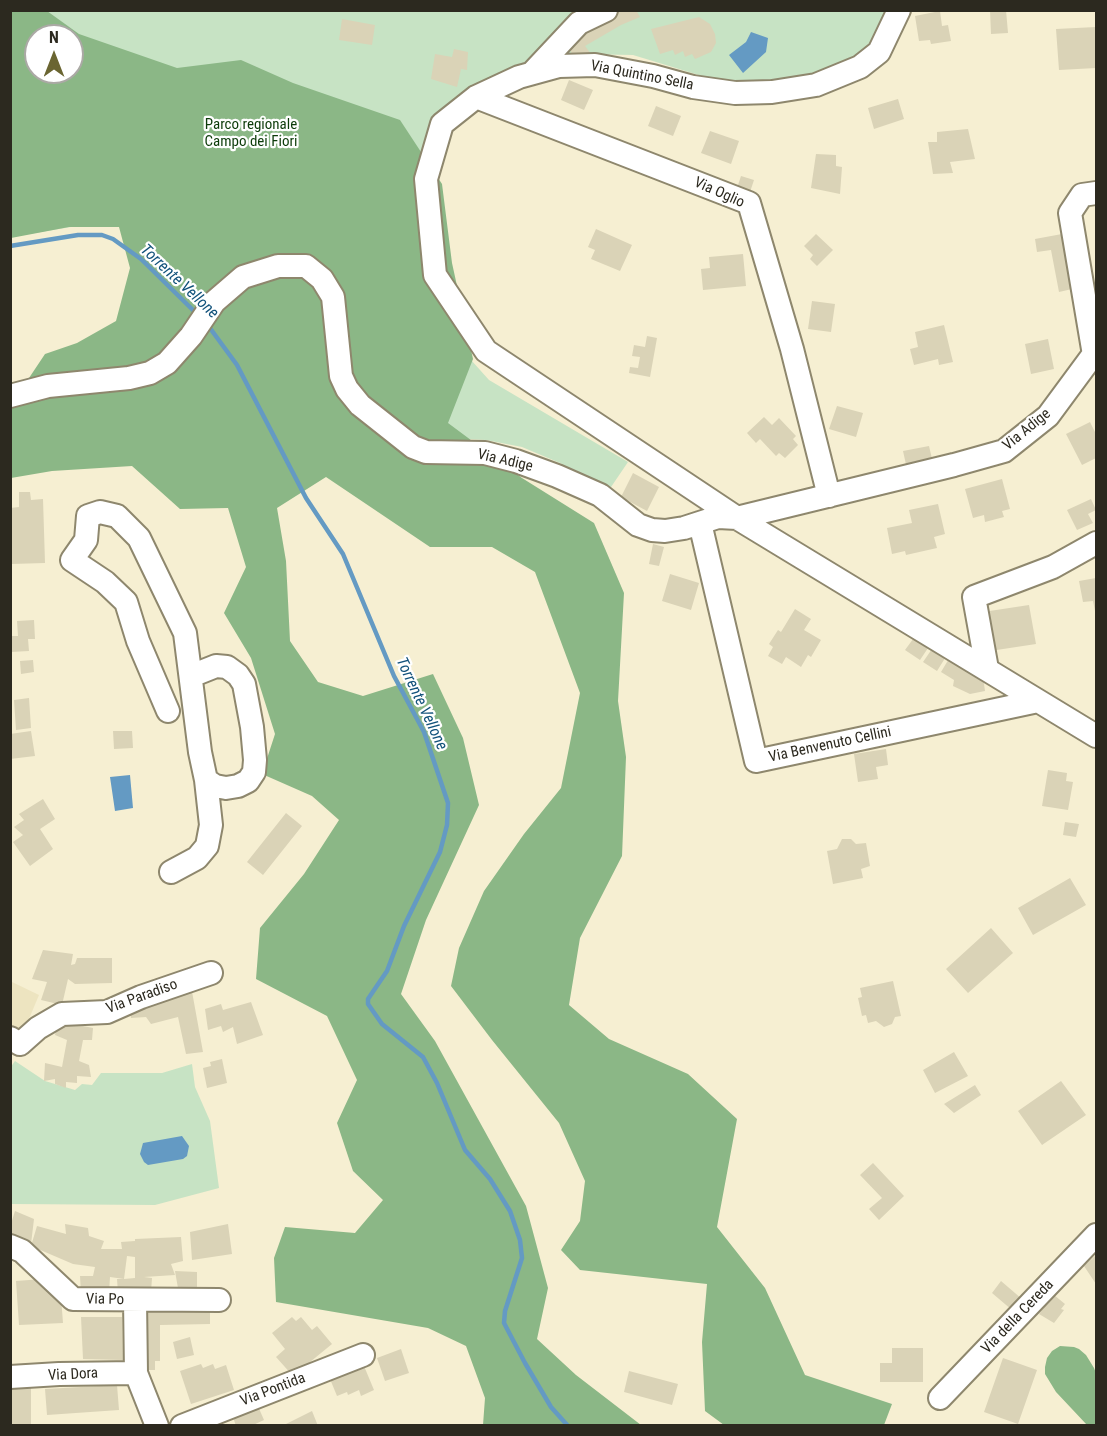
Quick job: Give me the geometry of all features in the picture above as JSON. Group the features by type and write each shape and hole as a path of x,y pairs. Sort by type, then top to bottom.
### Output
{"street":[{"path":"532,73 579,22 606,10"},
{"name":"Via Quintino Sella","path":"737,518 486,351 435,275 426,178 442,124 476,97 519,77 559,66 595,65 653,76 693,87 735,93 772,92 816,86 860,67 879,52 899,10"},
{"name":"Via Oglio","path":"476,97 749,203 792,349 829,496"},
{"name":"Via Adige","path":"10,396 48,386 129,378 150,373 167,363 191,336 214,302 243,277 278,266 306,266 322,279 333,297 341,376 347,389 360,405 413,447 426,452 485,453 536,468 600,495 638,525 652,530 665,531 718,518 737,518 1004,451 1048,416 1095,353 1070,213 1082,195 1096,192"},
{"path":"168,711 138,641 126,602 105,582 72,560 86,540 88,516 100,512 117,516 139,538 185,633 200,752 207,780 211,825 207,846 197,858 171,872"},
{"path":"737,518 1096,735"},
{"name":"Via Benvenuto Cellini","path":"700,523 756,761 1038,701"},
{"path":"987,669 974,597 1053,567 1096,543"},
{"path":"191,676 216,666 228,667 238,675 244,684 252,727 254,772 248,781 226,788 215,786 207,780"},
{"name":"Via Paradiso","path":"10,1038 20,1044 38,1028 62,1014 107,1012 141,997 211,973"},
{"name":"Via della Cereda","path":"940,1398 1096,1235"},
{"name":"Via Po","path":"10,1246 22,1251 73,1299 219,1300"},
{"path":"135,1300 136,1373 157,1425"},
{"name":"Via Pontida","path":"182,1425 363,1355"},
{"name":"Via Dora","path":"10,1377 136,1373"}],"shaded area":[{"path":"10,981 39,995 21,1038 11,1032"}],"green space":[{"name":"Parco regionale Campo dei Fiori","path":"11,11 891,11 876,42 857,60 798,84 725,83 633,55 574,54 521,67 430,138 454,341 489,380 628,462 609,490 560,463 522,447 486,440 444,438 138,228 95,223 11,237"},
{"path":"11,11 47,11 65,24 24,24 24,84 84,84 84,36 177,68 241,60 293,83 400,120 442,184 452,263 473,359 448,423 522,478 594,523 624,593 618,701 626,757 622,856 580,938 569,1005 609,1039 688,1074 737,1119 717,1227 765,1288 805,1375 892,1404 884,1425 724,1425 705,1411 702,1342 707,1284 580,1270 561,1250 580,1221 585,1181 559,1123 451,986 459,948 484,891 524,834 561,788 580,693 535,572 492,547 430,547 326,477 277,508 286,561 290,641 318,682 363,696 433,674 463,738 479,805 426,920 401,994 435,1041 526,1206 548,1288 537,1339 576,1375 641,1425 483,1425 485,1398 466,1346 428,1328 276,1302 274,1258 285,1227 355,1233 383,1200 353,1171 337,1123 357,1080 327,1016 256,979 260,928 304,874 339,820 312,796 262,774 275,734 251,658 224,613 246,567 228,508 180,509 132,466 52,471 11,478 11,405 45,354 77,343 116,321 130,268 119,227 69,227 11,238"},
{"path":"15,1061 45,1081 75,1090 82,1084 92,1085 101,1073 162,1073 192,1064 195,1087 210,1121 219,1188 155,1205 11,1204 10,1068"},
{"path":"1060,1346 1079,1349 1094,1368 1096,1373 1096,1425 1087,1425 1056,1392 1045,1374 1047,1358"}],"water":[{"path":"751,32 768,38 766,52 743,73 729,55 746,42"},
{"path":"130,775 133,808 115,811 110,777"},
{"path":"182,1136 189,1146 187,1156 183,1159 148,1165 144,1162 140,1154 143,1143"}],"building":[{"path":"618,10 636,10 640,17 585,46 591,54 576,60 566,44 582,27"},
{"path":"990,10 1006,10 1008,33 991,34"},
{"path":"940,11 942,26 948,25 951,41 931,44 930,40 919,41 915,16"},
{"path":"699,17 710,24 715,34 716,43 711,52 695,59 692,54 685,57 683,51 675,55 673,50 660,54 651,29"},
{"path":"342,19 375,25 372,45 339,40"},
{"path":"1096,27 1096,68 1059,70 1056,29"},
{"path":"454,49 468,52 467,70 461,69 457,87 431,79 435,54 452,57"},
{"path":"569,80 593,90 584,110 561,100"},
{"path":"898,99 904,119 874,129 868,108"},
{"path":"656,106 681,116 673,136 648,126"},
{"path":"968,129 975,159 950,162 953,173 933,174 928,142 937,142 937,132"},
{"path":"710,131 739,141 731,164 701,153"},
{"path":"816,154 836,155 836,166 842,167 840,194 811,188"},
{"path":"741,176 754,180 748,198 735,194"},
{"path":"596,229 632,245 620,271 591,259 595,250 588,247"},
{"path":"816,234 833,250 817,266 810,259 813,255 804,246"},
{"path":"1062,234 1072,289 1059,292 1051,250 1037,252 1035,239"},
{"path":"743,254 746,286 703,290 701,269 710,268 709,257"},
{"path":"812,301 835,304 831,332 808,329"},
{"path":"944,325 953,362 939,365 938,359 914,365 910,349 918,347 915,332"},
{"path":"647,336 657,338 650,377 629,373 630,367 638,368 640,357 632,356 634,345 645,347"},
{"path":"1048,339 1054,369 1031,374 1025,344"},
{"path":"837,406 863,413 856,437 829,429"},
{"path":"764,417 772,425 779,418 796,436 793,439 798,445 785,458 779,453 776,456 760,439 756,443 747,433"},
{"path":"1090,422 1096,434 1096,458 1082,465 1066,434"},
{"path":"929,446 934,467 907,469 903,451"},
{"path":"633,473 659,487 647,511 621,497"},
{"path":"1002,479 1010,509 1002,511 1004,517 985,522 984,515 973,518 965,489"},
{"path":"19,492 30,492 31,500 43,499 45,563 11,564 10,508 19,507"},
{"path":"1091,499 1096,510 1088,514 1093,523 1077,530 1067,510"},
{"path":"938,504 945,534 934,537 937,548 906,555 905,551 892,554 887,528 912,523 909,510"},
{"path":"653,544 664,547 659,566 649,564"},
{"path":"670,574 699,583 691,610 662,601"},
{"path":"1096,578 1095,611 1093,601 1083,602 1079,581"},
{"path":"1029,605 1036,644 990,651 983,612"},
{"path":"795,609 811,619 804,630 821,640 811,657 808,655 801,667 786,657 782,664 768,656 773,647 769,644 778,630 781,632"},
{"path":"34,620 35,639 28,639 29,651 11,652 10,636 18,636 17,621"},
{"path":"916,635 930,645 920,660 905,650"},
{"path":"934,646 947,655 937,671 923,662"},
{"path":"950,657 983,677 985,691 970,694 953,686 954,680 941,672"},
{"path":"33,660 34,672 21,674 20,661"},
{"path":"29,698 31,728 16,730 14,700"},
{"path":"31,731 35,756 10,759 10,734"},
{"path":"113,731 132,731 133,748 114,749"},
{"path":"886,749 888,765 876,767 878,779 858,782 854,754"},
{"path":"1048,770 1067,773 1066,781 1073,782 1068,810 1042,806"},
{"path":"43,799 55,819 40,829 53,849 30,866 13,842 23,835 14,827 24,820 19,814"},
{"path":"286,813 302,826 263,875 247,862"},
{"path":"1065,822 1079,824 1076,837 1063,835"},
{"path":"842,839 851,839 856,844 866,843 870,866 861,869 863,878 833,884 827,851 837,849"},
{"path":"1070,878 1086,905 1033,935 1018,908"},
{"path":"991,928 1013,953 968,993 946,969"},
{"path":"43,950 73,954 71,965 75,964 77,958 112,958 112,983 75,984 68,979 62,1005 41,1000 47,982 32,979"},
{"path":"893,981 901,1016 895,1017 892,1024 884,1027 876,1021 868,1023 866,1015 862,1016 858,998 862,997 860,988"},
{"path":"191,986 203,1052 186,1054 178,1017 151,1024 146,1017 131,1018 129,1010"},
{"path":"251,1002 263,1035 237,1044 233,1027 223,1032 221,1026 208,1030 205,1009 221,1004 223,1010"},
{"path":"68,1023 93,1028 92,1040 83,1040 79,1061 89,1065 91,1077 77,1076 77,1083 66,1082 66,1088 55,1084 55,1079 44,1081 45,1063 62,1067 67,1040 55,1035 57,1026"},
{"path":"954,1052 968,1076 935,1093 923,1070"},
{"path":"222,1059 227,1083 207,1088 203,1068 211,1066 210,1062"},
{"path":"1061,1081 1086,1115 1042,1145 1018,1111"},
{"path":"975,1085 981,1095 954,1113 944,1104"},
{"path":"873,1163 904,1196 879,1220 869,1209 882,1198 860,1175"},
{"path":"15,1211 34,1219 31,1244 10,1239 10,1227"},
{"path":"65,1224 88,1228 89,1236 104,1241 101,1249 122,1249 121,1242 135,1241 135,1239 181,1237 183,1261 171,1264 175,1275 144,1277 152,1278 151,1292 118,1293 117,1279 124,1279 110,1277 109,1293 81,1293 80,1276 93,1276 95,1267 73,1264 31,1246 37,1226 66,1234","holes":["127,1256 135,1257 135,1278 124,1279"]},
{"path":"228,1224 232,1254 192,1260 190,1232"},
{"path":"1096,1255 1096,1284 1084,1266"},
{"path":"175,1271 197,1272 197,1295 179,1294"},
{"path":"42,1279 61,1297 63,1323 19,1325 16,1281"},
{"path":"1001,1281 1022,1299 1012,1310 992,1293"},
{"path":"1054,1295 1065,1304 1061,1309 1064,1310 1054,1323 1039,1314"},
{"path":"210,1303 210,1324 160,1325 160,1361 155,1361 155,1370 144,1370 141,1304"},
{"path":"81,1317 122,1317 123,1360 83,1359"},
{"path":"292,1317 296,1321 301,1317 312,1330 317,1326 332,1344 293,1376 276,1357 285,1349 272,1333"},
{"path":"190,1337 194,1355 177,1359 173,1342"},
{"path":"892,1348 923,1348 923,1382 880,1382 880,1363 892,1363"},
{"path":"401,1349 409,1373 385,1381 377,1358"},
{"path":"1003,1358 1037,1370 1018,1424 984,1412"},
{"path":"201,1364 203,1368 213,1364 215,1369 226,1365 234,1390 191,1404 180,1371"},
{"path":"364,1366 374,1390 361,1396 359,1390 348,1395 347,1392 337,1396 330,1379"},
{"path":"629,1371 678,1384 672,1405 624,1392"},
{"path":"31,1383 31,1426 10,1426 10,1384"},
{"path":"117,1385 119,1410 47,1415 45,1389"},
{"path":"257,1404 264,1420 251,1426 236,1426 232,1414"},
{"path":"312,1411 318,1426 287,1426 286,1424"}],"waterway":[{"name":"Torrente Vellone","path":"10,246 78,235 102,235 113,239 141,259 197,314"},
{"name":"Torrente Vellone","path":"207,324 237,365 306,498 343,554 394,676 424,732 448,803 447,825 440,852 404,926 387,971 368,999 368,1004 382,1024 423,1057 437,1083 465,1150 490,1179 510,1211 520,1240 522,1258 505,1311 504,1323 551,1407 568,1426"}]}
